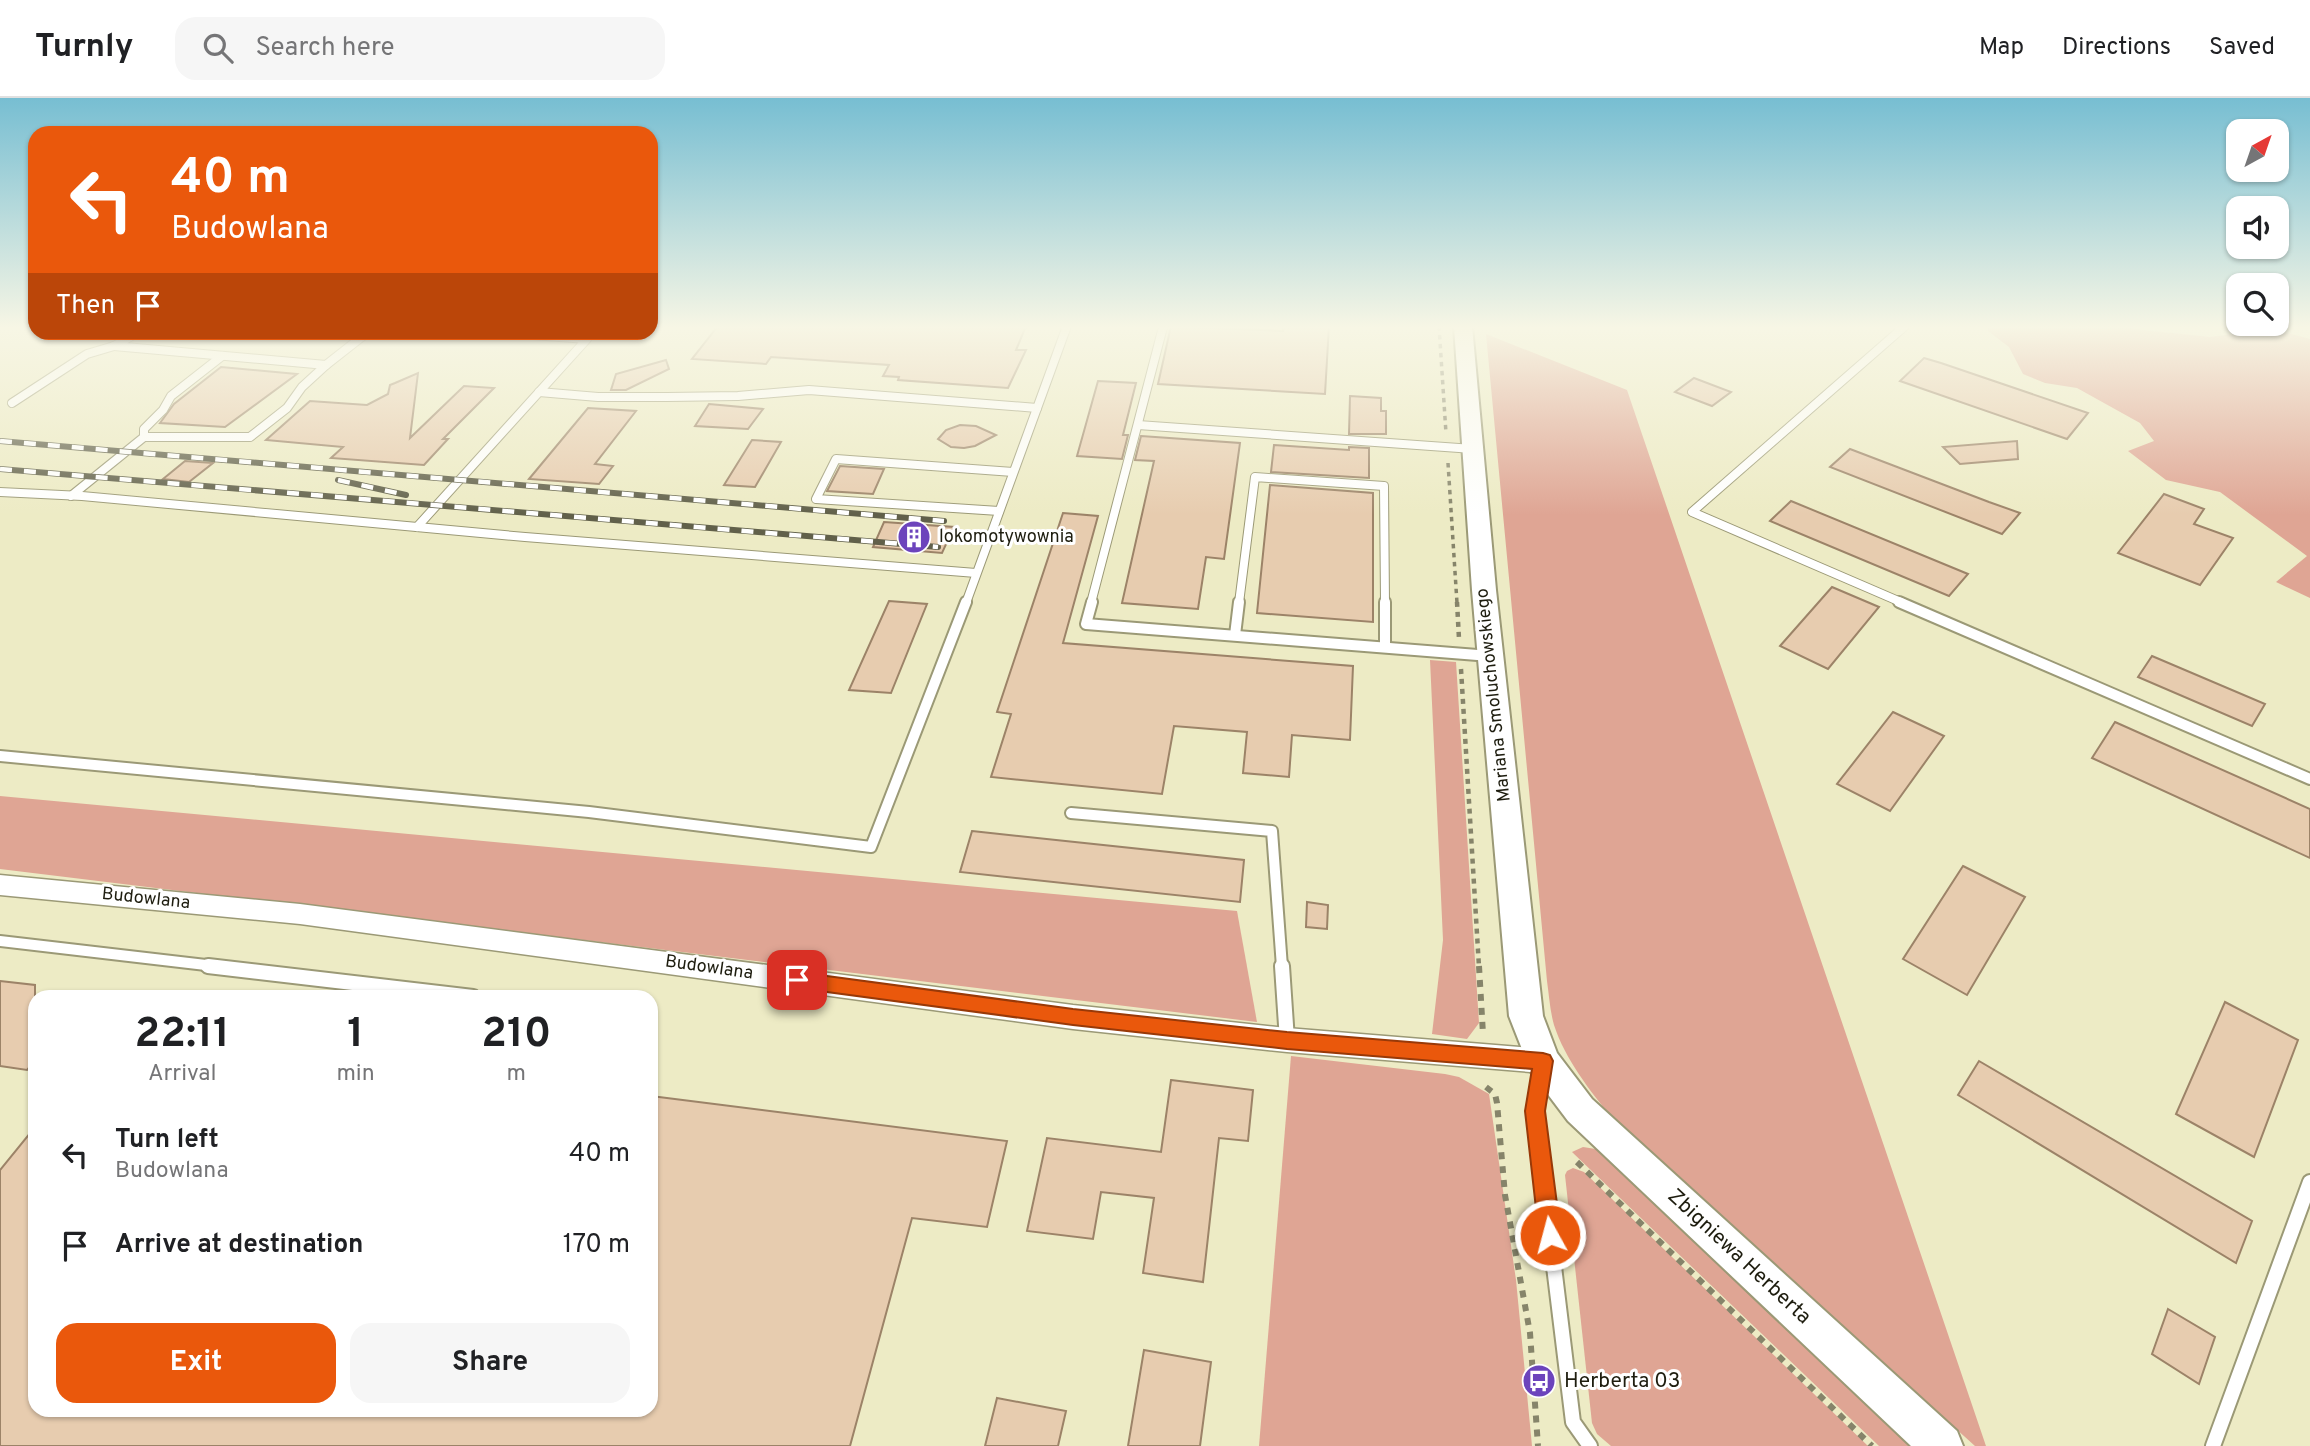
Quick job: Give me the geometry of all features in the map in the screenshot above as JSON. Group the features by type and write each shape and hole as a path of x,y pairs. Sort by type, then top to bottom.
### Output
{"street":[{"name":"Mariana Smoluchowskiego","path":"1461,389 1460,448 1490,656 1526,1016 1543,1061"},
{"name":"Budowlana","path":"0,885 300,914 1059,1015 1287,1040 1543,1061"},
{"name":"Zbigniewa Herberta","path":"1543,1061 1580,1110 1942,1446"}],"lane":[{"path":"12,404 35,389"},
{"path":"144,436 144,429 180,389"},
{"path":"71,496 144,436 250,437 287,408 301,389"},
{"path":"0,756 589,812 871,847 1044,389"},
{"path":"1147,389 1086,624 1490,656"},
{"path":"1833,389 1692,512 2310,779"},
{"path":"417,527 539,391 598,397 667,397 738,396 808,390 1037,408"},
{"path":"1138,425 1460,448"},
{"path":"999,511 816,499 836,459 1013,472"},
{"path":"1235,635 1255,477 1384,486 1385,647"},
{"path":"0,492 976,573"},
{"path":"1071,813 1272,831 1287,1040"},
{"path":"0,941 414,990"},
{"path":"1543,1061 1535,1111 1573,1422 1590,1446"},
{"path":"2213,1446 2310,1182"}],"path":[{"path":"1449,389 1460,448 1460,653 1483,1036"},
{"path":"1486,1087 1495,1094 1497,1103 1506,1195 1527,1312 1538,1446"},
{"path":"1577,1163 1872,1446"}],"shaded area":[{"path":"1491,389 1624,389 1627,390 1986,1446 1975,1446 1613,1119 1579,1074 1559,1038 1553,1020 1547,981"},
{"path":"2079,389 2310,389 2310,598 2276,582 2307,556 2220,492 2166,480 2128,451 2154,441 2140,423"},
{"path":"1430,660 1456,662 1479,1023 1467,1039 1432,1034 1443,940"},
{"path":"0,796 1237,911 1257,1022 0,869"},
{"path":"1291,1056 1445,1074 1459,1077 1489,1094 1516,1280 1532,1446 1259,1446"},
{"path":"1583,1147 1602,1150 1918,1446 1879,1446 1572,1152"},
{"path":"1573,1168 1584,1172 1868,1446 1611,1446 1597,1434 1592,1423 1565,1175"}],"building":[{"path":"193,389 277,389 225,427 160,423 174,404"},
{"path":"389,389 416,389 410,438 461,389 493,389 443,439 448,439 424,465 331,458 343,447 266,440 310,401 367,405 388,394"},
{"path":"1096,389 1135,389 1123,435 1128,435 1122,459 1077,456"},
{"path":"1240,389 1325,389 1325,394"},
{"path":"1679,389 1723,389 1731,392 1712,406 1675,392"},
{"path":"1923,389 2017,389 2088,413 2067,439"},
{"path":"1350,396 1381,398 1381,411 1386,411 1386,434 1349,434"},
{"path":"709,404 763,409 748,429 695,426"},
{"path":"588,408 636,411 595,464 613,466 599,484 529,479"},
{"path":"960,425 976,426 996,435 975,446 964,448 951,447 938,439 946,430"},
{"path":"1141,436 1240,443 1224,559 1206,557 1198,609 1122,603 1154,461 1135,460"},
{"path":"752,440 781,442 755,487 724,485"},
{"path":"2017,441 2018,459 1960,464 1943,447"},
{"path":"1274,445 1349,450 1349,447 1369,448 1369,478 1271,472"},
{"path":"1850,449 2020,513 2002,534 1830,467"},
{"path":"185,461 213,463 189,482 163,479"},
{"path":"840,466 884,469 873,494 827,491"},
{"path":"1270,485 1373,493 1373,622 1257,613"},
{"path":"2164,494 2204,509 2194,524 2233,538 2200,585 2118,553"},
{"path":"1791,501 1968,574 1949,596 1770,521"},
{"path":"1063,513 1098,516 1063,643 1353,666 1350,740 1292,735 1289,777 1243,773 1247,732 1174,726 1162,794 991,777 1011,714 997,712"},
{"name":"lokomotywownia","path":"884,522 954,527 942,553 873,547"},
{"path":"1832,587 1879,607 1828,669 1780,646"},
{"path":"889,601 927,604 891,693 849,690"},
{"path":"2152,656 2265,704 2252,726 2138,677"},
{"path":"1893,712 1944,736 1890,811 1837,784"},
{"path":"2115,722 2310,809 2310,858 2092,758"},
{"path":"972,831 1244,860 1240,902 960,872"},
{"path":"1963,866 2025,897 1967,995 1903,959"},
{"path":"1307,902 1328,905 1327,929 1306,927"},
{"path":"0,981 35,985 35,990 28,990 28,1069 0,1066"},
{"path":"2225,1002 2298,1040 2254,1157 2176,1114"},
{"path":"1979,1061 2252,1221 2236,1263 1958,1095"},
{"path":"1171,1080 1253,1090 1248,1141 1219,1138 1203,1282 1143,1273 1154,1198 1101,1192 1093,1239 1027,1231 1047,1138 1161,1152"},
{"path":"658,1097 1007,1141 987,1227 912,1218 850,1446 0,1446 0,1170 28,1136 28,1417 658,1417"},
{"path":"2168,1309 2215,1337 2199,1384 2152,1354"},
{"path":"1144,1350 1211,1362 1200,1446 1128,1446"},
{"path":"997,1398 1066,1411 1058,1446 985,1446"}],"railway":[{"path":"0,441 944,521"},
{"path":"0,469 938,547"},
{"path":"338,480 406,495"}],"place":[{"name":"lokomotywownia","path":"914,537"},
{"name":"Herberta 03","path":"1539,1381"}],"route":[{"path":"797,980 1073,1017 1287,1040 1543,1061 1535,1111 1550,1235"}]}
